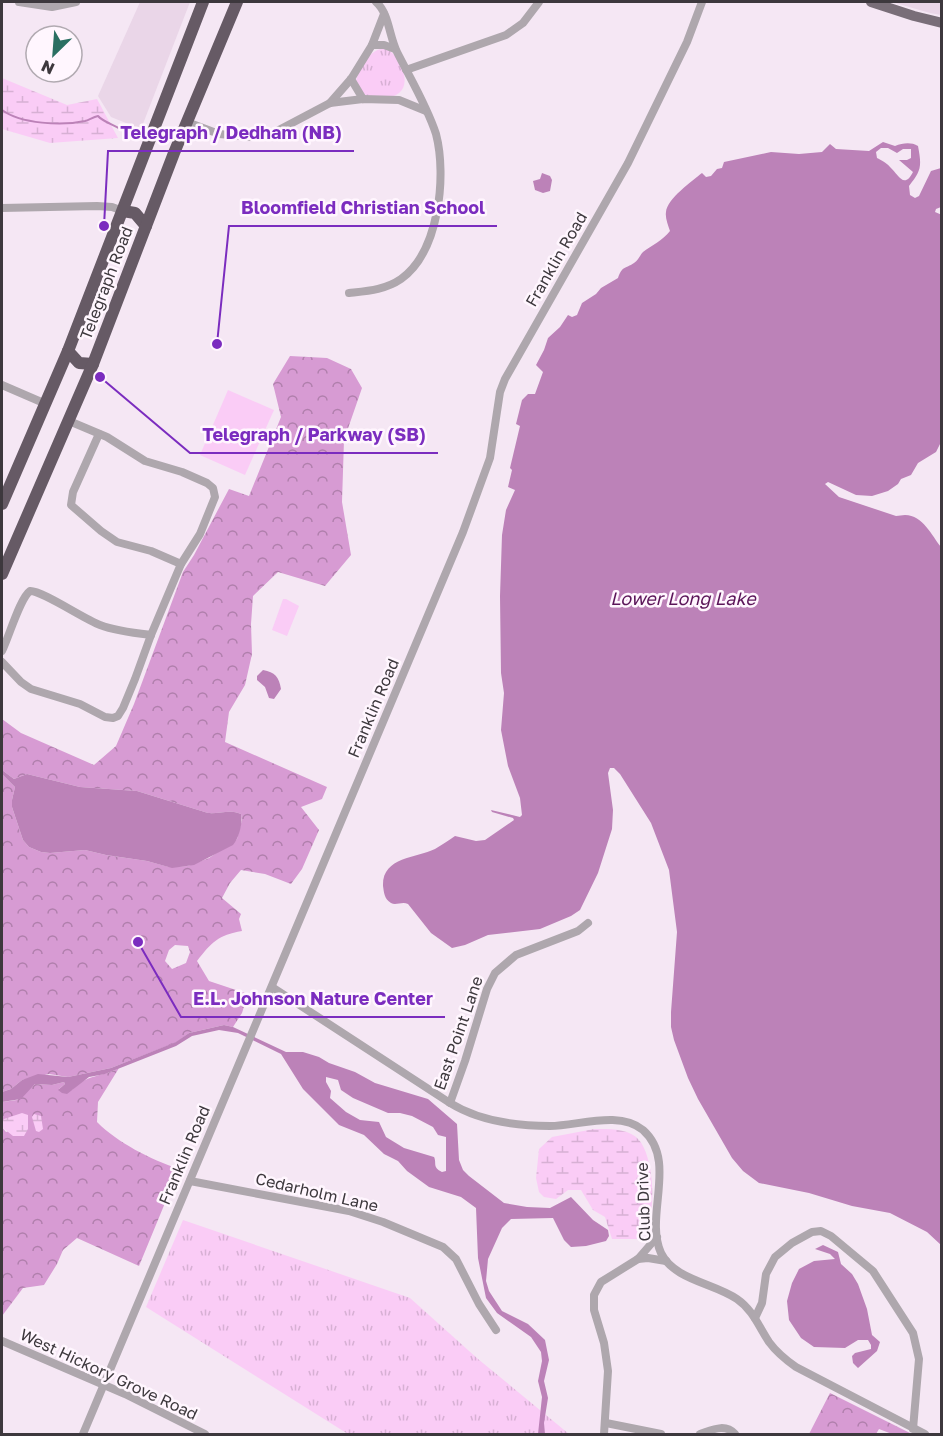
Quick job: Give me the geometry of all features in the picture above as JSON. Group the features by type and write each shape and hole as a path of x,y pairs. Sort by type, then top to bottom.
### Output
{"highway":[{"name":"Telegraph Road","path":"2,504 68,351 203,2"},
{"name":"Telegraph Road","path":"2,574 93,364 187,122 237,2"},
{"path":"123,211 135,213 146,226"},
{"path":"68,351 79,363 93,364"}],"main road":[{"path":"871,2 942,23"}],"street":[{"path":"19,2 52,7 76,2"},
{"path":"348,293 376,290 399,280 416,264 427,243 438,202 440,161 435,133 395,49 384,14 376,2"},
{"path":"406,70 506,34 523,23 539,2"},
{"name":"Franklin Road","path":"83,1434 463,532 490,458 503,382 628,162 682,52 702,2"},
{"path":"187,122 227,136 243,138 261,136 288,127 330,103 351,79 372,45 384,14"},
{"path":"372,45 384,45 395,49"},
{"path":"351,79 363,99"},
{"path":"399,100 409,87 410,80"},
{"path":"330,103 363,99 399,100 426,112"},
{"path":"2,208 97,206 112,207 123,211"},
{"path":"2,385 46,404"},
{"path":"2,662 31,689 80,704 105,717 118,716 181,564 200,534 215,497 213,488 207,483 182,472 145,461 99,434 69,420"},
{"path":"99,434 73,492 71,505 117,542 151,551 181,564"},
{"path":"2,651 23,598 30,591 42,592 74,613 99,625 151,635"},
{"name":"East Point Lane","path":"450,1103 487,989 495,973 516,955 578,932 588,923"},
{"name":"Club Drive","path":"272,987 450,1103 473,1115 549,1126 614,1121 630,1123 639,1128 652,1143 659,1163 657,1237 666,1261 684,1274 734,1297 744,1305 777,1352 796,1367 925,1434"},
{"name":"Cedarholm Lane","path":"190,1181 349,1211 383,1222 443,1247 456,1259 479,1304 496,1330"},
{"path":"755,1318 762,1303 766,1274 775,1257 809,1233 821,1231 831,1236 873,1271 913,1333 920,1359 914,1429"},
{"path":"604,1434 607,1361 593,1298 597,1287 606,1277 638,1259 657,1237"},
{"path":"638,1259 666,1261"},
{"name":"West Hickory Grove Road","path":"2,1341 139,1400 205,1434"},
{"path":"606,1423 661,1434"},
{"path":"700,1434 723,1427 735,1434"}],"shaded area":[{"path":"140,2 190,2 141,129 111,117 98,96"},
{"path":"892,2 941,2 941,15 930,13"}],"green space":[{"path":"385,48 395,56 403,70 405,77 402,91 386,97 367,96 356,82 359,71 374,52"},
{"path":"2,78 67,105 97,99 118,138 50,143 2,129"},
{"path":"290,356 327,358 351,369 362,388 344,440 342,502 351,555 325,586 278,572 253,596 252,654 245,685 229,712 225,742 327,787 322,799 301,807 319,830 302,869 291,884 265,874 241,870 230,883 222,898 241,914 239,919 242,931 216,940 197,961 209,981 248,994 242,1013 233,1027 224,1025 189,1033 177,1042 111,1068 68,1077 49,1074 22,1080 11,1089 2,1092 2,774 15,787 12,807 23,840 29,847 41,852 85,850 169,867 188,866 209,858 237,839 242,820 241,814 208,813 137,791 80,787 27,774 14,779 2,770 2,719 21,733 94,765 116,746 183,572 229,489 249,496 281,417 273,384","holes":["175,945 188,946 190,952 186,963 172,969 165,961 169,950"]},
{"path":"228,390 274,410 245,475 200,455"},
{"path":"283,599 299,606 287,636 272,630"},
{"path":"119,1068 98,1102 97,1122 135,1150 179,1169 139,1266 77,1238 63,1250 44,1285 23,1288 2,1316 2,1127 6,1132 28,1125 27,1120 16,1116 2,1122 2,1102 17,1100 35,1084 52,1085 64,1082 65,1084 59,1089 72,1090 89,1078"},
{"path":"22,1113 28,1115 28,1129 24,1136 13,1136 2,1127 2,1122 4,1119"},
{"path":"34,1114 41,1116 43,1129 39,1132 36,1131 32,1117"},
{"path":"594,1129 630,1133 644,1147 652,1181 652,1205 648,1223 637,1239 612,1239 605,1217 593,1210 581,1190 568,1190 556,1199 544,1197 539,1192 536,1178 539,1149 552,1137"},
{"path":"183,1220 410,1298 478,1359 569,1434 348,1434 146,1307"},
{"path":"830,1393 912,1434 892,1434 879,1429 876,1434 809,1434"}],"water":[{"name":"Lower Long Lake","path":"883,142 895,146 907,143 918,146 920,168 909,186 910,195 915,198 919,196 931,171 941,168 941,207 935,212 942,215 941,442 936,452 918,463 911,475 901,479 888,491 872,496 856,495 828,482 825,484 839,497 896,516 905,515 917,518 941,547 941,1245 927,1232 890,1213 759,1183 743,1171 732,1158 688,1078 671,1027 677,932 669,870 651,823 614,768 610,768 608,773 613,810 612,829 598,873 580,910 571,916 540,929 488,935 452,948 431,933 408,904 393,904 387,900 383,886 384,876 394,864 435,849 455,836 476,841 485,840 514,820 491,810 520,817 522,815 520,798 508,766 501,730 504,693 501,673 500,596 502,535 506,510 515,490 508,487 520,426 516,424 522,400 528,394 535,394 543,372 536,365 548,338 560,327 568,315 572,317 577,315 582,303 618,278 622,270 635,262 643,252 670,231 666,217 667,207 702,173 706,177 711,176 717,169 722,168 724,162 771,152 799,154 822,152 830,144 836,149 869,151","holes":["881,148 888,148 897,153 903,149 911,149 911,158 899,160 913,172 907,180 901,179 887,164 877,158 876,152"]},
{"path":"542,173 550,176 552,180 550,191 543,193 535,190 533,181 540,179"},
{"path":"263,670 271,672 279,681 281,689 274,699 269,698 265,687 257,680 257,676"},
{"path":"2,770 14,779 27,774 80,787 137,791 208,813 241,814 240,830 233,845 194,865 172,868 85,850 41,852 29,847 23,840 12,807 15,787 2,774"},
{"path":"224,1025 233,1027 286,1052 303,1052 319,1057 375,1083 428,1099 457,1124 459,1160 463,1170 504,1203 550,1208 571,1197 593,1220 608,1230 609,1236 606,1241 571,1247 564,1240 553,1218 511,1219 502,1228 488,1259 486,1281 489,1291 502,1311 528,1324 545,1340 549,1360 544,1381 548,1398 544,1423 545,1434 538,1434 542,1397 538,1381 542,1361 541,1352 531,1337 497,1313 486,1298 478,1258 476,1208 461,1197 429,1187 407,1171 398,1161 384,1154 364,1135 339,1125 303,1089 281,1054 238,1033 219,1030 192,1036 176,1046 105,1074 89,1077 67,1094 58,1090 65,1084 64,1082 52,1085 35,1084 21,1099 2,1102 2,1092 38,1074 68,1077 111,1068 176,1042 189,1033","holes":["326,1077 338,1080 341,1090 353,1098 388,1113 412,1116 433,1127 438,1135 446,1137 446,1171 442,1172 437,1168 434,1157 404,1148 386,1137 379,1122 360,1120 346,1112 330,1098 331,1091"]},
{"path":"823,1245 838,1252 841,1264 852,1274 858,1284 867,1309 872,1335 880,1342 877,1351 858,1368 853,1363 852,1356 871,1349 868,1340 858,1340 845,1348 814,1347 801,1338 789,1320 787,1301 799,1269 814,1261 835,1259 830,1254 815,1249"}],"waterway":[{"path":"2,110 10,115 42,123 85,121 98,116 125,132"}],"place":[{"name":"Telegraph / Dedham (NB)","path":"104,226"},
{"name":"Bloomfield Christian School","path":"217,344"},
{"name":"Telegraph / Parkway (SB)","path":"100,377"},
{"name":"E.L. Johnson Nature Center","path":"138,942"}]}
